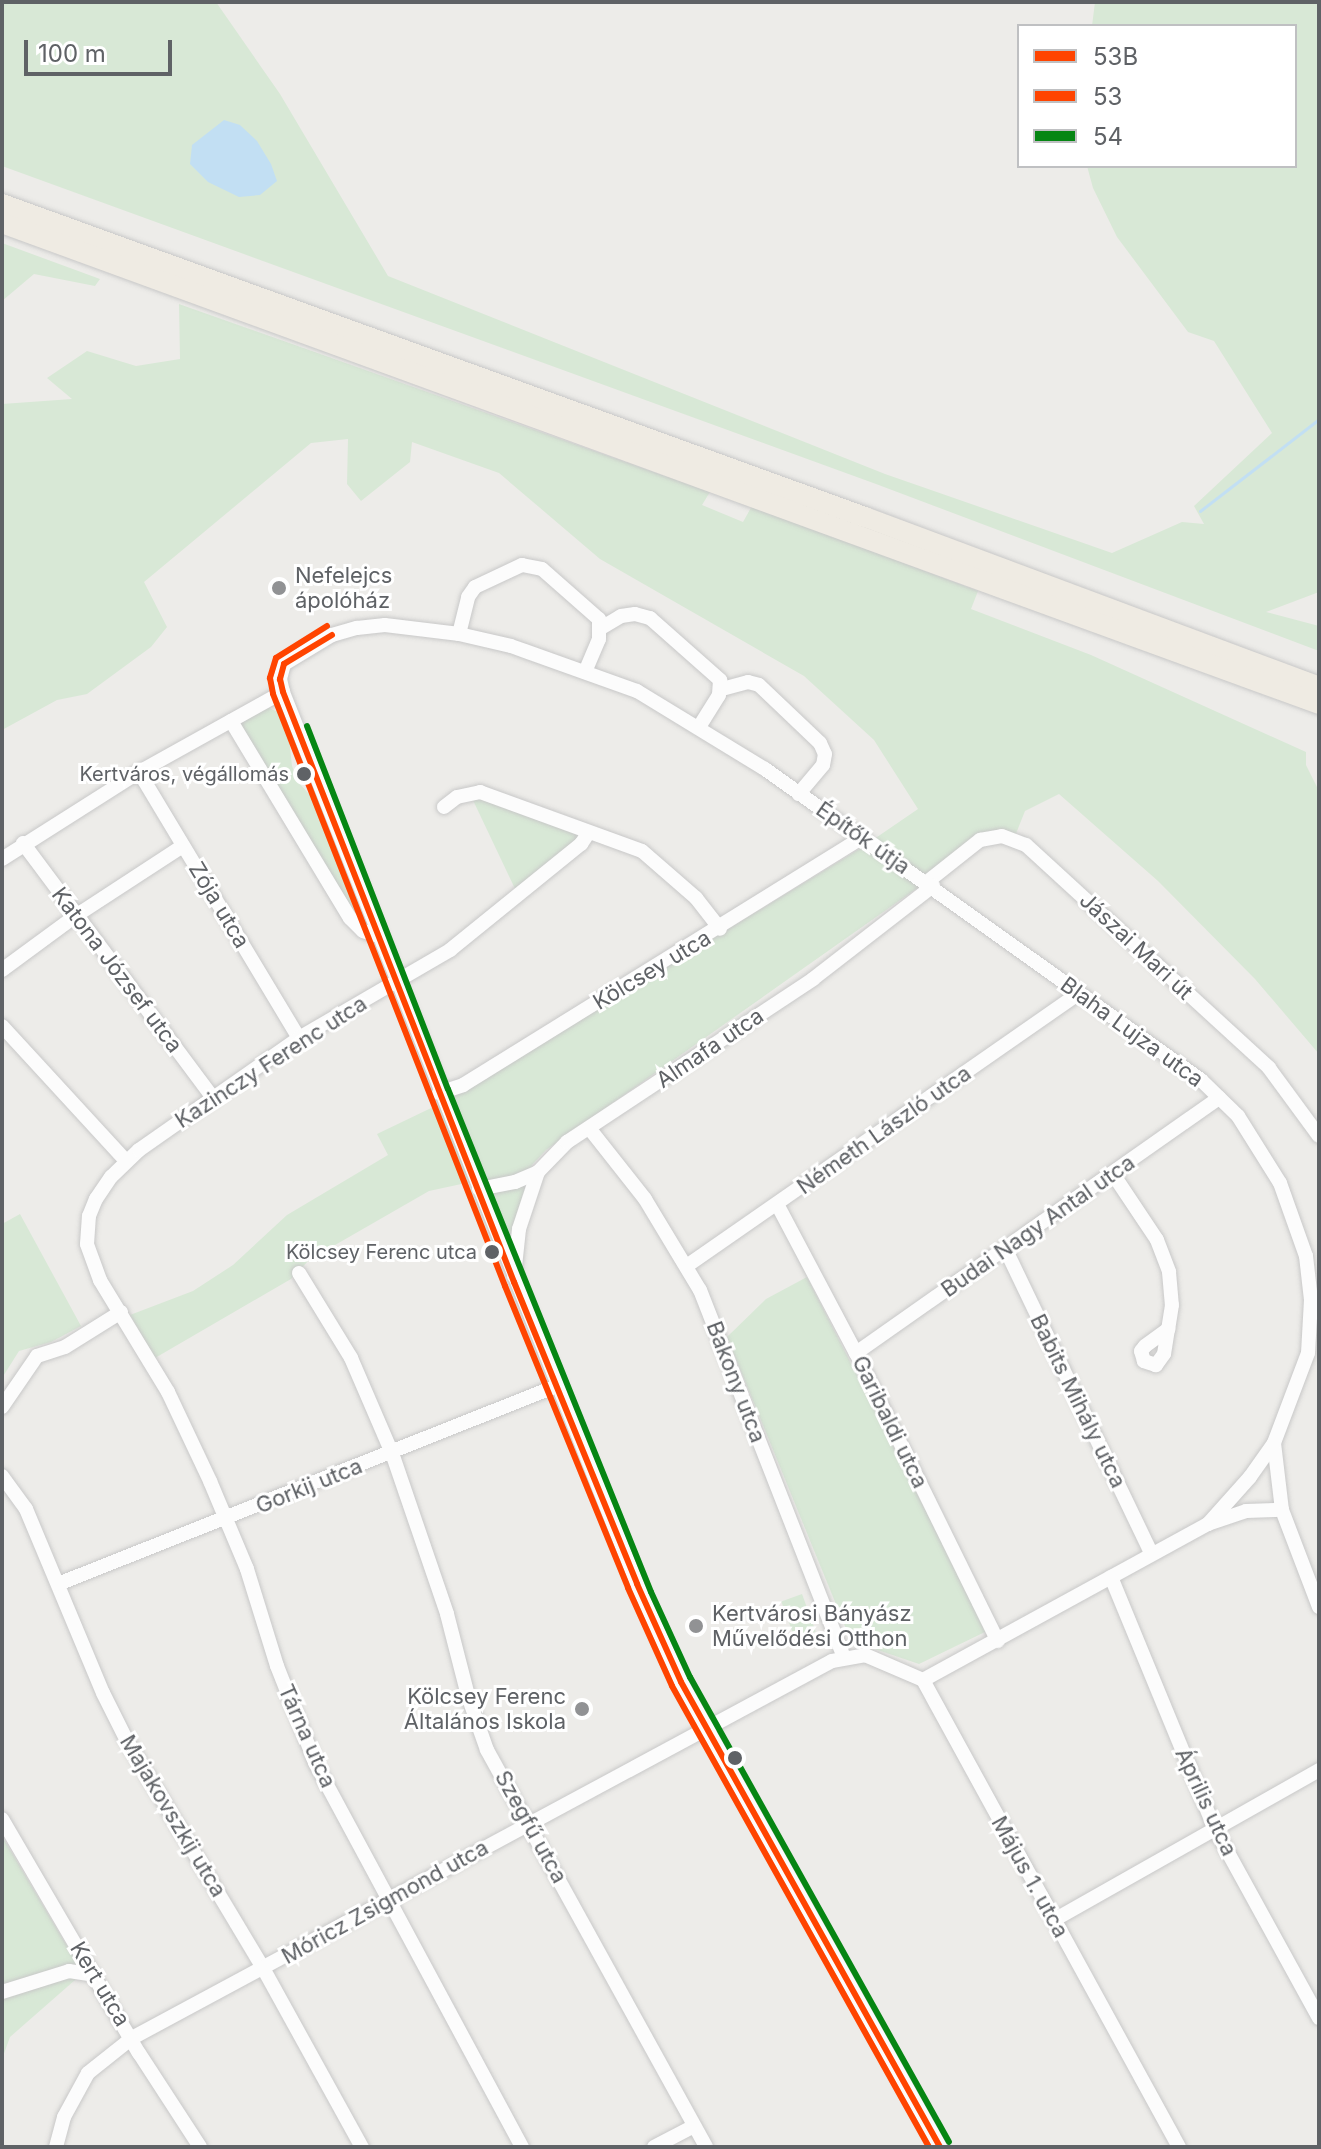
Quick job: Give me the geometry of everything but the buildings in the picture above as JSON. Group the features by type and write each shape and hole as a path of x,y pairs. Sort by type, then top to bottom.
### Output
{"highway":[{"path":"2,204 924,538 1319,687"},
{"path":"2,223 1319,704"}],"street":[{"path":"459,634 468,597 475,587 522,565 542,569 599,619 601,628 585,672"},
{"path":"601,628 621,616 635,614 650,618 720,680 722,689 699,727"},
{"name":"Építők útja","path":"281,685 284,664 293,656 332,635 385,625 459,634 546,657 637,691 699,727 930,884"},
{"name":"Építők útja","path":"722,689 748,682 759,685 820,743 825,754 823,765 799,794"},
{"path":"2,859 139,772 231,721 281,685 514,1282 559,1385 637,1584 681,1682 940,2147"},
{"path":"231,721 350,918 363,931 378,936"},
{"name":"Zója utca","path":"139,772 299,1038"},
{"path":"444,807 457,797 480,792 642,851 696,898 720,929"},
{"name":"Kazinczy Ferenc utca","path":"121,1312 100,1280 87,1244 89,1216 96,1199 126,1161 299,1038 441,956 498,914 581,844 589,832"},
{"name":"Jászai Mari út","path":"930,884 980,840 1002,836 1026,845 1269,1068 1319,1136"},
{"name":"Kölcsey utca","path":"439,1093 463,1085 720,929 861,838"},
{"name":"Katona József utca","path":"23,843 212,1097"},
{"path":"2,970 77,915 183,846"},
{"name":"Blaha Lujza utca","path":"930,884 1182,1064 1219,1098 1238,1116 1268,1161 1299,1229 1311,1300 1313,1349 1274,1443 1250,1477 1208,1524"},
{"name":"Almafa utca","path":"479,1189 515,1182 538,1172 567,1142 813,979 930,884"},
{"name":"Németh László utca","path":"688,1265 1079,993"},
{"path":"2,1026 126,1161"},
{"name":"Budai Nagy Antal utca","path":"856,1353 1219,1098"},
{"name":"Bakony utca","path":"589,1128 645,1199 688,1265 844,1657"},
{"path":"514,1282 519,1229 538,1172"},
{"path":"1113,1174 1163,1254 1171,1289 1168,1329"},
{"name":"Garibaldi utca","path":"777,1204 856,1353 998,1641"},
{"name":"Babits Mihály utca","path":"1005,1248 1151,1553"},
{"name":"Szegfű utca","path":"299,1273 351,1358 392,1453 447,1614 468,1696 482,1736 706,2147"},
{"path":"2,1407 37,1356 65,1347 121,1312"},
{"name":"Tárna utca","path":"121,1312 184,1424 226,1519 247,1569 277,1666 315,1762 391,1898 522,2147"},
{"name":"Gorkij utca","path":"58,1584 559,1385"},
{"path":"1274,1443 1282,1510 1319,1607"},
{"name":"Majakovszkij utca","path":"4,1481 26,1509 126,1739 263,1968 362,2147"},
{"name":"Blaha Lujza utca","path":"923,1680 1208,1524 1246,1511 1282,1510"},
{"name":"Április utca","path":"1111,1577 1214,1827 1319,2018"},
{"path":"844,1657 865,1655 923,1680"},
{"name":"Móricz Zsigmond utca","path":"56,2147 64,2117 88,2073 132,2038 708,1727 844,1657"},
{"name":"Május 1. utca","path":"923,1680 1179,2147"},
{"path":"1054,1920 1319,1770"},
{"name":"Kert utca","path":"2,1819 200,2147"},
{"path":"2,1992 69,1971 94,1975"},
{"path":"654,2147 694,2126"}],"green space":[{"path":"2,2 216,2 280,94 388,276 885,474 1112,553 1182,522 1204,524 1194,506 1272,433 1214,341 1188,332 1117,237 1093,188 1088,168 1297,168 1297,24 1092,24 1095,2 1319,2 1319,592 1266,612 1319,626 1319,651 876,484 2,166"},
{"path":"2,243 100,279 95,286 34,274 2,301"},
{"path":"179,304 710,492 702,505 743,522 752,506 978,591 971,609 1091,655 1306,752 1306,765 1319,791 1319,1054 1255,979 1158,881 1059,794 1025,811 1015,836 1002,834 923,884 546,1150 532,1165 511,1248 480,1180 429,1191 309,1260 291,1279 155,1358 130,1315 193,1291 233,1265 287,1215 388,1155 377,1134 454,1097 861,848 918,809 874,740 804,676 600,559 499,473 412,442 410,462 361,501 347,484 348,439 311,443 144,582 167,627 151,647 87,694 57,700 2,730 2,404 72,399 47,378 87,351 136,366 180,359"},
{"path":"265,706 282,714 288,729 292,766 299,783 318,804 368,934 239,724"},
{"path":"471,796 583,834 518,895"},
{"path":"20,1214 81,1326 51,1342 19,1351 2,1378 2,1224"},
{"path":"807,1277 987,1631 919,1664 851,1641 727,1337 766,1299"},
{"path":"802,1594 816,1632 795,1639 781,1602"},
{"path":"2,1836 83,1973 10,2037 2,2059"}],"water":[{"path":"224,120 240,125 257,141 271,164 277,181 260,195 239,197 208,182 190,164 192,145"}],"waterway":[{"path":"1200,511 1319,419"}],"transit line":[{"name":"53","path":"327,626 276,658 270,678 273,694 505,1286 628,1588 672,1686 929,2147"},
{"name":"53B","path":"332,635 284,664 280,679 283,692 514,1282 637,1584 681,1682 940,2147"},
{"name":"54","path":"307,726 448,1089 651,1592 690,1677 949,2142"}],"place":[{"name":"Nefelejcs ápolóház","path":"279,588"},
{"name":"Kertváros, végállomás","path":"304,774"},
{"name":"Kölcsey Ferenc utca","path":"492,1252"},
{"name":"Kertvárosi Bányász Művelődési Otthon","path":"696,1626"},
{"name":"Kölcsey Ferenc Általános Iskola","path":"582,1709"}]}
